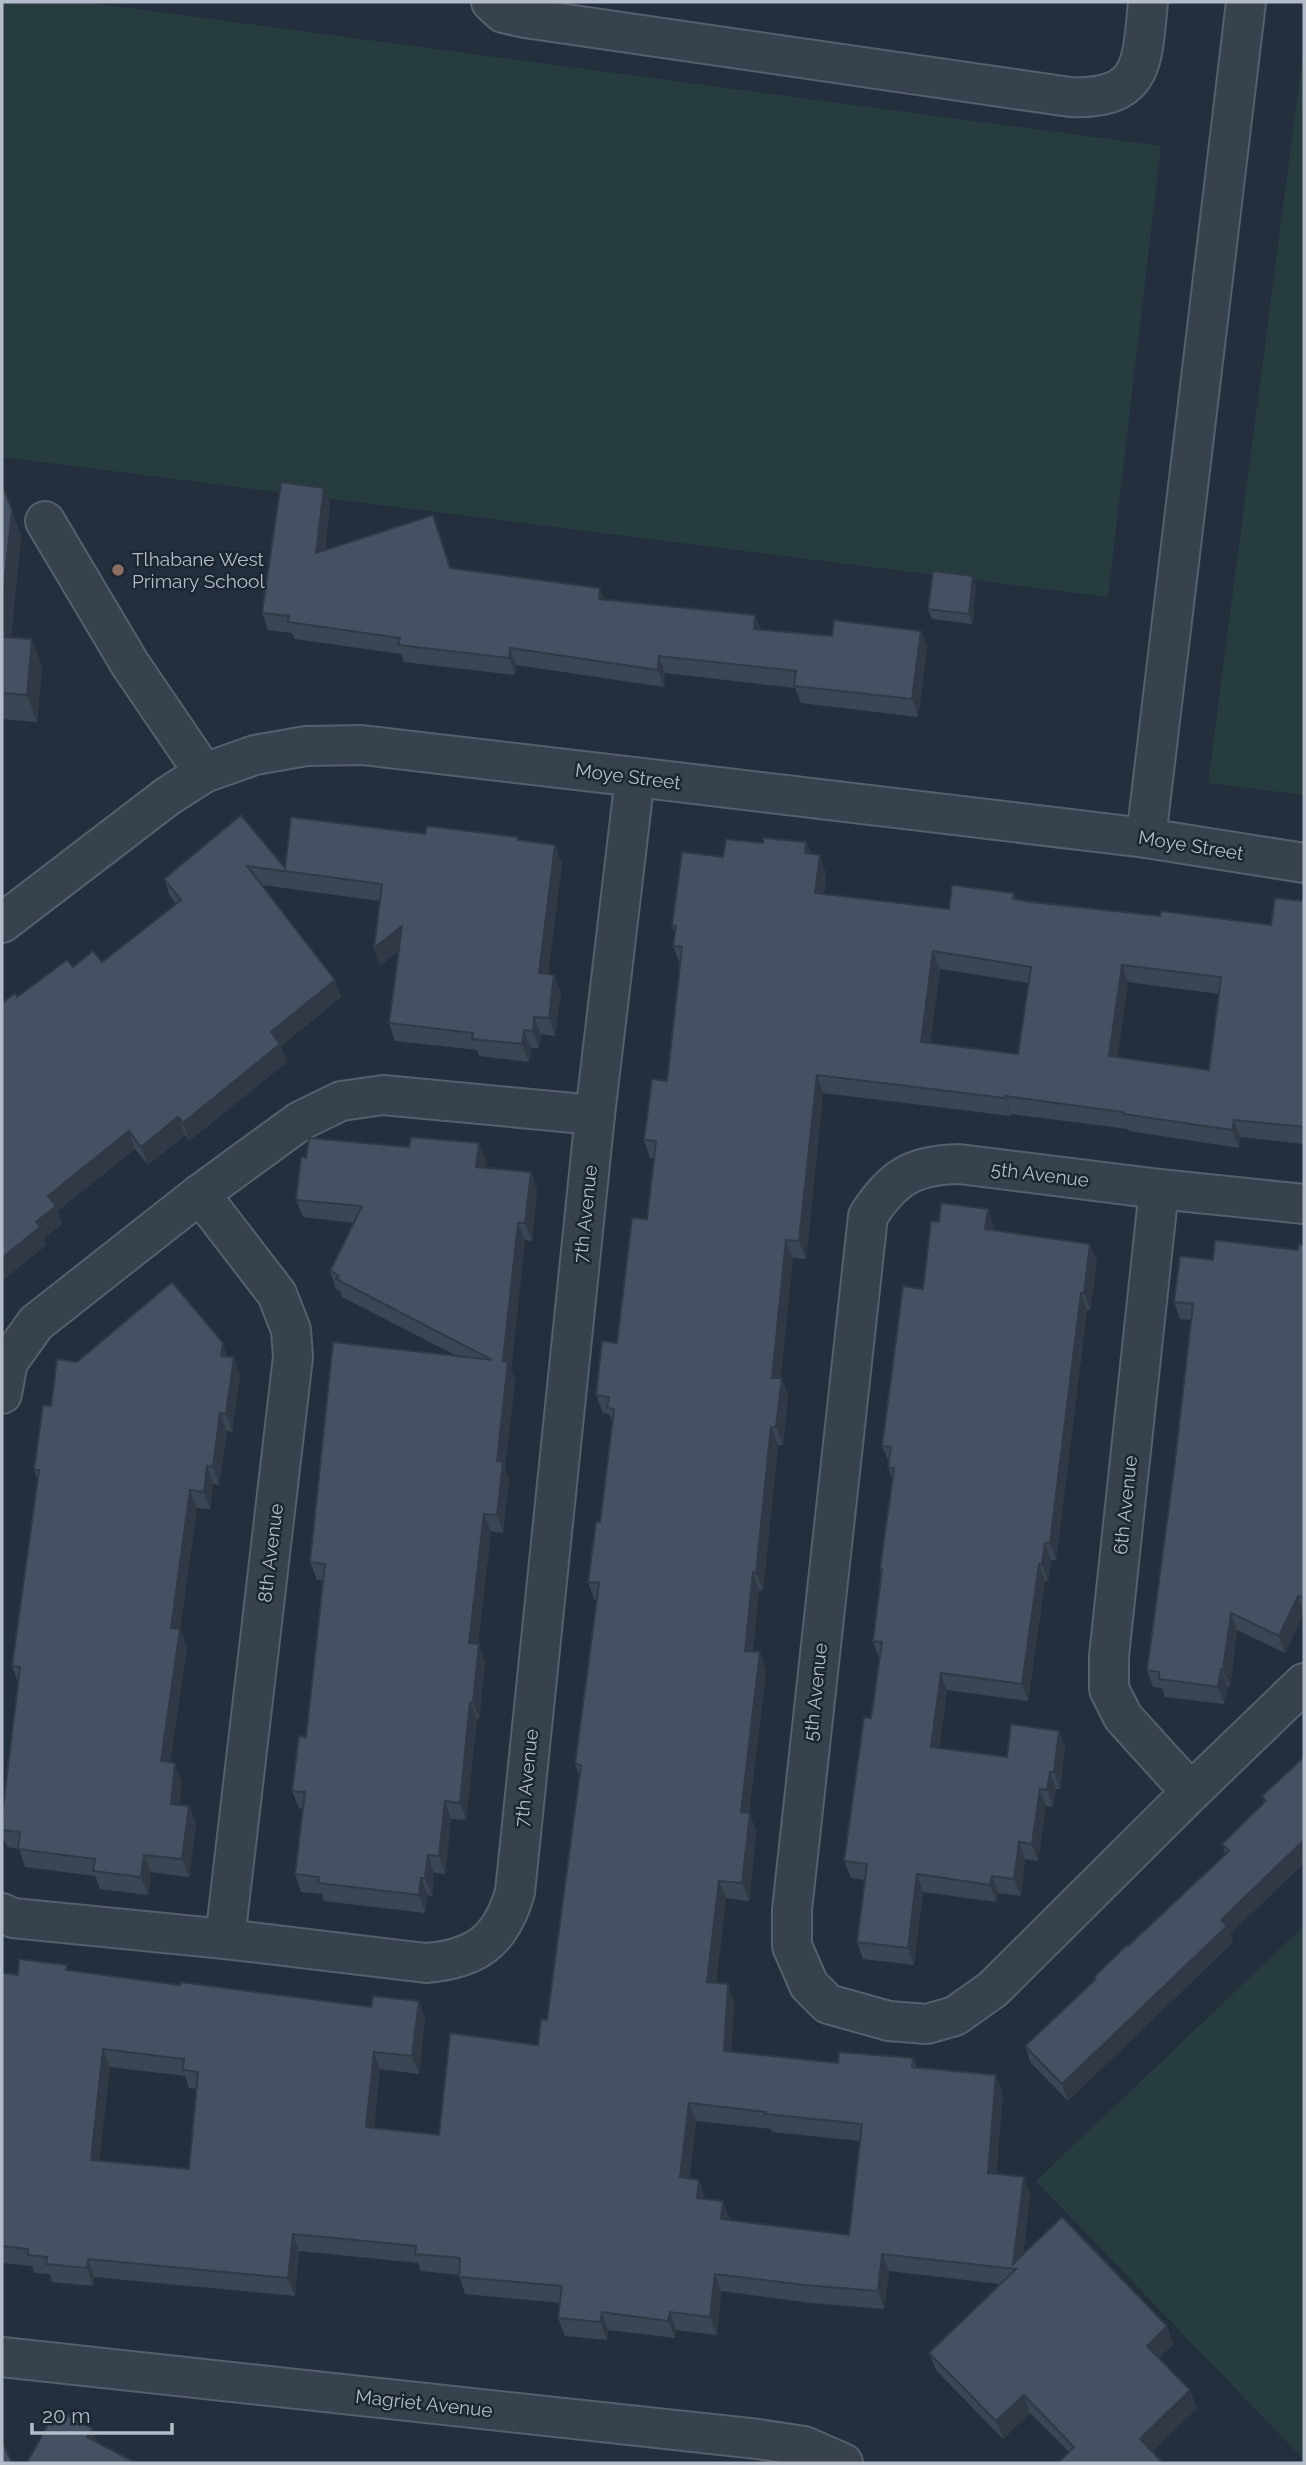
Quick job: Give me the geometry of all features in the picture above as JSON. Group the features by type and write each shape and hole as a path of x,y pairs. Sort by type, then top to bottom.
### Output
{"street":[{"path":"491,2 503,13 525,18 1070,97 1095,98 1113,92 1135,75 1142,60 1148,2"},
{"path":"1146,838 1246,2"},
{"path":"45,521 130,664 204,773"},
{"name":"Moye Street","path":"2,923 168,796 204,773 255,755 306,746 362,746 635,777 1146,838 1304,863"},
{"name":"7th Avenue","path":"2,1913 13,1918 426,1963 453,1961 477,1950 495,1935 508,1916 516,1878 595,1115 635,777"},
{"path":"2,1394 8,1363 36,1323 200,1194 300,1121 341,1101 383,1095 595,1115"},
{"name":"5th Avenue","path":"1304,1204 959,1164 932,1164 906,1174 883,1193 868,1216 792,1910 792,1946 809,1984 828,2004 889,2021 926,2024 955,2016 993,1989 1304,1683"},
{"name":"6th Avenue","path":"1159,1189 1109,1656 1109,1689 1123,1717 1191,1792"},
{"name":"8th Avenue","path":"200,1194 277,1294 290,1330 293,1356 225,1939"},
{"name":"Magriet Avenue","path":"2,2357 758,2439 804,2446 844,2463"}],"green space":[{"path":"2,2 84,2 1161,146 1108,597 2,457"},
{"path":"1304,46 1304,795 1208,783"},
{"path":"1304,1926 1304,2460 1036,2181"}],"building":[{"path":"281,482 324,488 316,553 433,515 450,568 600,588 599,599 755,615 754,629 832,636 834,620 921,631 912,699 794,686 796,671 659,656 658,670 510,648 509,658 398,645 400,638 288,622 289,616 262,613"},
{"path":"2,484 12,510 2,605"},
{"path":"933,571 973,576 969,614 928,609"},
{"path":"2,637 32,639 27,695 2,693"},
{"path":"241,815 285,868 291,817 425,834 427,826 518,837 518,840 555,845 539,973 554,975 549,1018 534,1017 533,1031 524,1030 522,1044 472,1039 473,1033 389,1023 402,926 374,948 382,884 247,866 335,980 271,1032 280,1044 183,1123 178,1117 141,1147 129,1131 48,1196 56,1206 36,1222 40,1227 2,1258 2,1003 15,993 17,997 67,960 73,967 93,951 102,962 181,900 164,879"},
{"path":"763,838 806,842 805,853 820,855 815,893 949,909 952,885 1014,893 1013,899 1031,902 1160,916 1161,911 1271,925 1275,898 1304,901 1304,1127 1234,1120 1232,1130 1005,1096 817,1075 799,1241 786,1240 772,1378 782,1378 776,1427 771,1427 745,1651 760,1652 741,1812 750,1813 742,1883 719,1881 707,1982 728,1984 724,2051 838,2063 839,2052 913,2058 912,2067 996,2075 988,2173 1024,2177 1013,2264 1062,2217 1167,2326 1147,2346 1190,2390 1140,2439 1163,2463 1058,2463 1074,2447 1024,2395 996,2421 929,2353 1016,2269 882,2254 878,2291 715,2274 710,2317 670,2312 668,2321 602,2312 600,2322 558,2318 562,2286 459,2277 460,2258 415,2254 416,2246 293,2234 288,2278 88,2259 87,2268 46,2264 47,2257 28,2255 28,2249 2,2246 2,1973 18,1975 19,1959 67,1965 66,1970 371,2007 373,1996 419,2001 412,2056 374,2052 366,2127 439,2135 450,2033 538,2045 541,2019 547,2020 581,1765 575,1764 599,1583 588,1582 596,1522 600,1522 614,1409 607,1408 609,1397 596,1395 602,1341 617,1343 632,1218 647,1219 656,1141 644,1140 652,1079 667,1081 682,947 673,946 676,926 672,925 682,852 723,857 726,839 763,843","holes":["933,951 1031,967 1018,1054 921,1042","1122,965 1221,977 1209,1070 1109,1056","103,2049 184,2059 183,2070 198,2072 189,2169 91,2160","689,2103 862,2124 849,2235 721,2219 723,2201 697,2198 699,2180 680,2177"]},
{"path":"411,1137 479,1143 476,1167 531,1172 525,1223 518,1223 503,1361 508,1362 497,1461 503,1462 497,1515 484,1514 469,1643 479,1644 460,1803 445,1801 439,1856 428,1855 425,1878 421,1878 419,1895 318,1883 319,1877 295,1874 305,1792 292,1791 299,1736 306,1737 325,1564 310,1562 333,1342 492,1360 336,1279 339,1276 330,1271 362,1206 296,1200 301,1157 306,1158 309,1138 409,1147"},
{"path":"941,1203 988,1209 985,1229 1090,1244 1084,1293 1081,1293 1050,1543 1045,1543 1042,1564 1039,1564 1022,1684 941,1673 931,1747 1007,1757 1011,1724 1059,1731 1054,1772 1050,1772 1047,1790 1040,1789 1032,1844 1019,1842 1014,1879 992,1876 990,1885 917,1874 908,1948 857,1942 867,1864 844,1861 864,1717 871,1718 882,1642 873,1641 894,1468 888,1467 891,1447 882,1446 903,1286 923,1289 931,1221 939,1222"},
{"path":"1215,1240 1298,1250 1298,1244 1304,1245 1304,1595 1303,1598 1298,1596 1279,1636 1231,1613 1218,1687 1159,1679 1159,1672 1147,1670 1193,1304 1174,1302 1180,1256 1213,1260"},
{"path":"172,1282 223,1343 221,1356 234,1357 226,1414 220,1413 213,1467 207,1466 204,1492 190,1490 171,1628 180,1629 161,1761 175,1763 171,1804 189,1806 182,1859 144,1855 141,1877 93,1871 95,1859 18,1849 20,1832 2,1830 2,1816 20,1667 12,1666 39,1470 34,1470 43,1405 51,1406 57,1359 77,1362"},
{"path":"1304,1757 1304,1840 1221,1920 1227,1926 1062,2084 1025,2046 1096,1979 1094,1977 1127,1945 1229,1851 1222,1844 1266,1801 1262,1796"},
{"path":"56,2409 92,2428 87,2437 136,2463 27,2463"},
{"path":"2,2441 12,2463 2,2463"}],"place":[{"name":"Tlhabane West Primary School","path":"118,570"}]}
